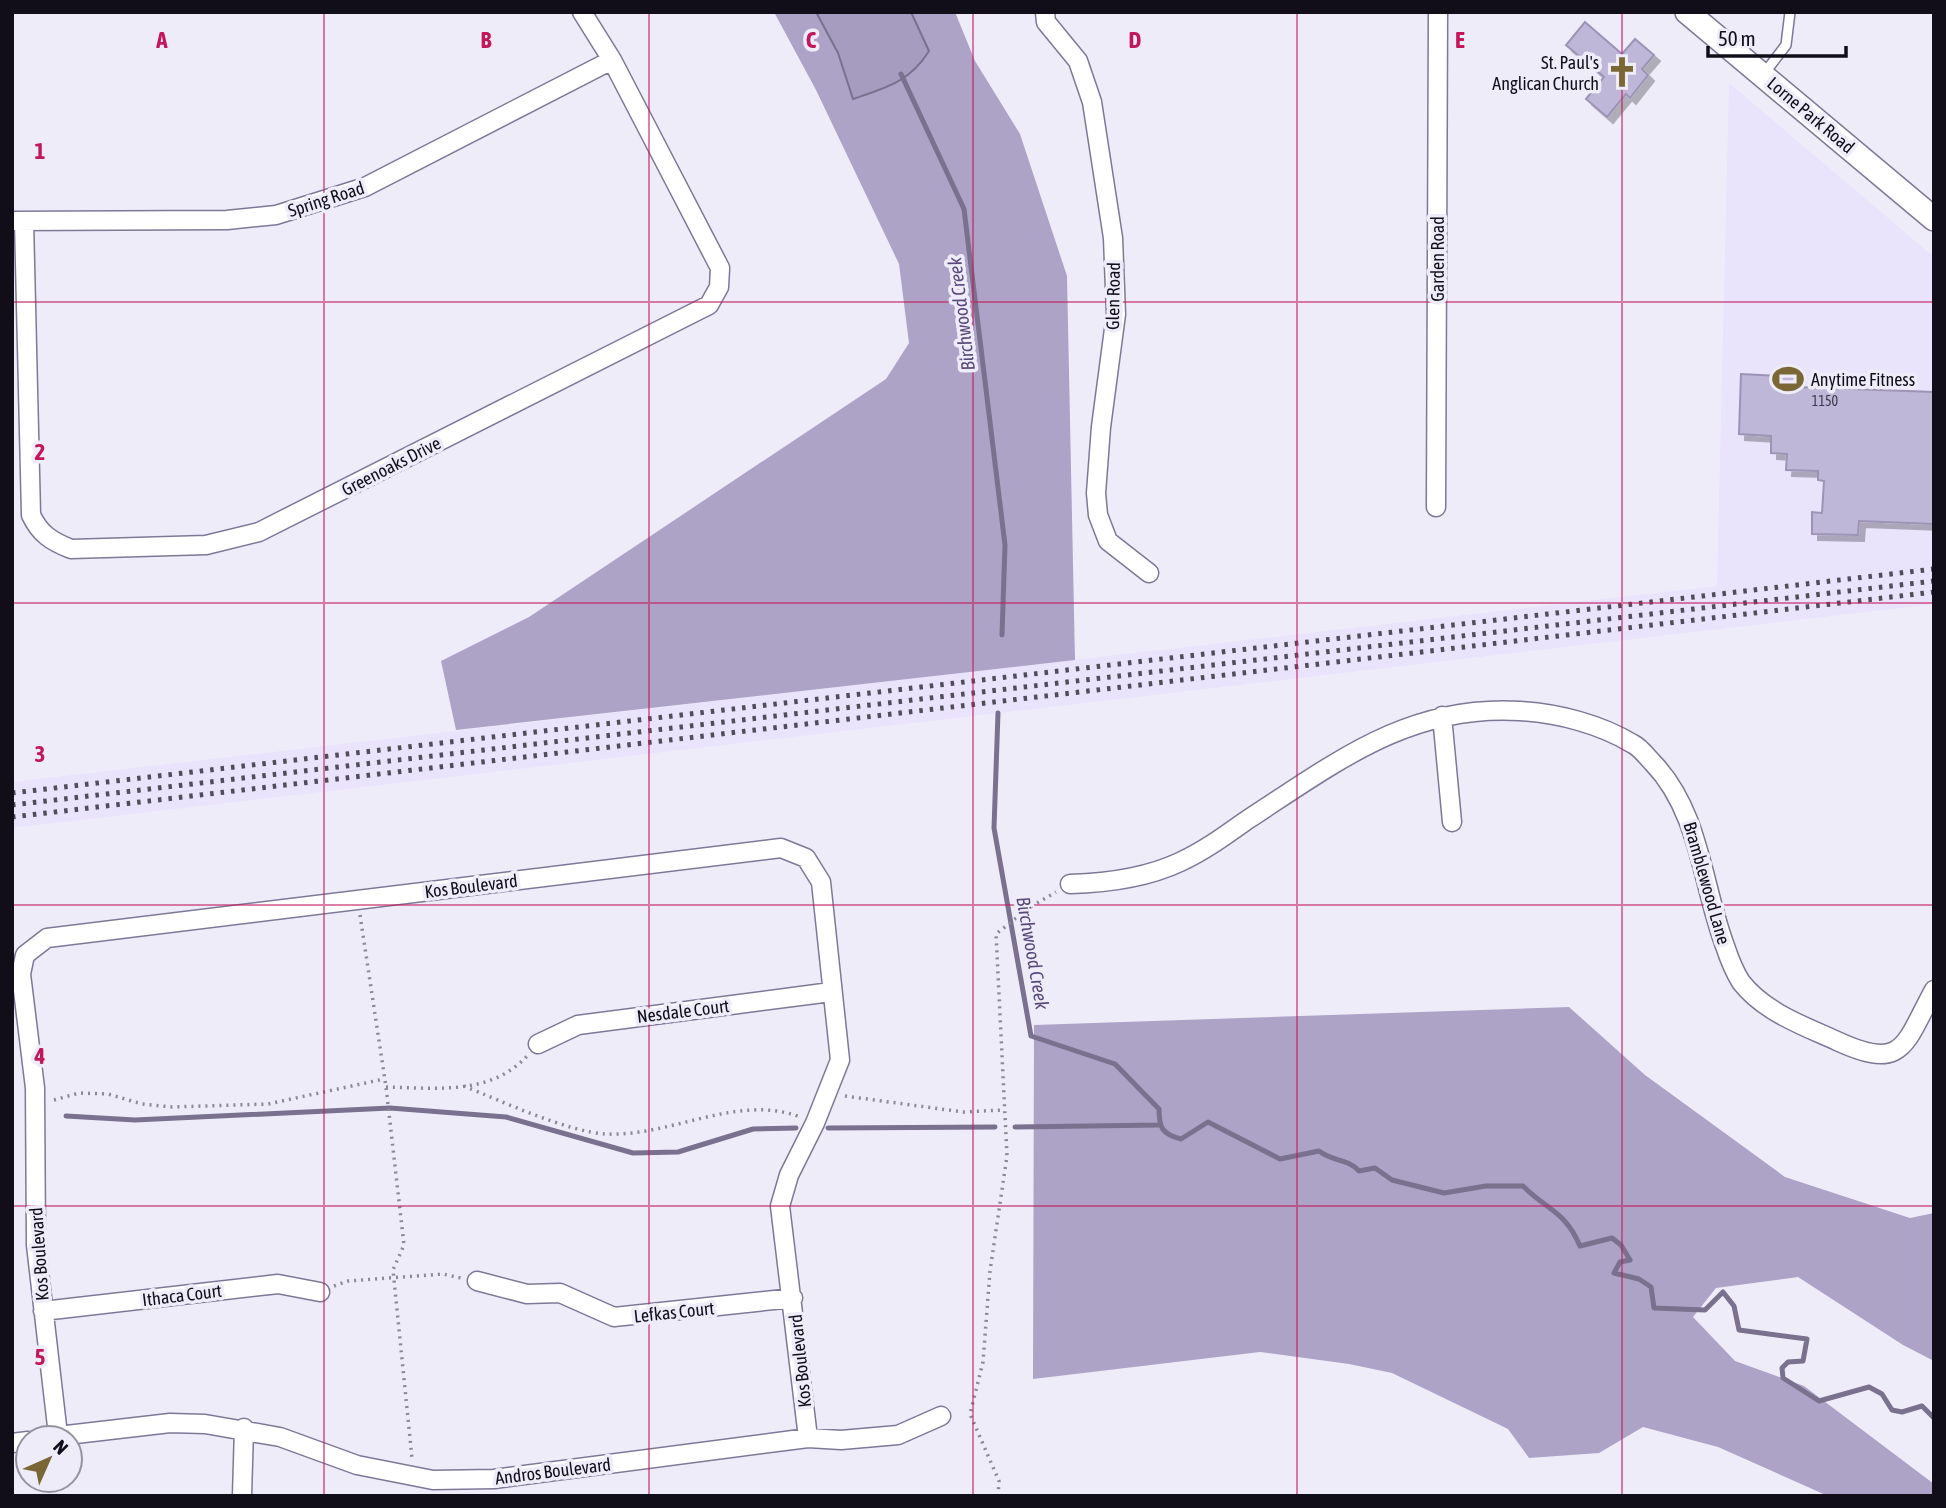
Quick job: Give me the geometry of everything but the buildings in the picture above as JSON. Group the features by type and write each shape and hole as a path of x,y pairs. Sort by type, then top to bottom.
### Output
{"street":[{"name":"Greenoaks Drive","path":"18,221 31,514 38,530 54,542 71,549 206,545 236,540 259,532 709,305 719,287 720,268 612,60 582,12"},
{"name":"Glen Road","path":"1045,12 1046,23 1078,61 1092,103 1113,238 1116,314 1101,427 1096,493 1098,515 1108,541 1149,573"},
{"name":"Garden Road","path":"1436,507 1438,12"},
{"name":"Lorne Park Road","path":"1687,12 1934,219"},
{"name":"Spring Road","path":"18,221 227,220 276,215 365,187 612,60"},
{"name":"Bramblewood Lane","path":"1070,884 1107,883 1180,862 1376,739 1442,716 1493,709 1538,712 1606,731 1636,745 1661,771 1688,814 1717,924 1741,981 1782,1016 1871,1056 1887,1056 1909,1039 1934,990"},
{"path":"1442,716 1452,822"},
{"name":"Kos Boulevard","path":"49,1424 36,1245 35,1106 21,966 25,955 47,938 780,848 806,858 821,882 840,1060 815,1123 789,1175 780,1206 808,1438"},
{"name":"Nesdale Court","path":"538,1044 578,1025 831,992"},
{"name":"Lefkas Court","path":"477,1281 527,1294 560,1293 614,1317 793,1298"},
{"name":"Ithaca Court","path":"43,1311 278,1284 320,1292"},
{"name":"Andros Boulevard","path":"84,1432 170,1423 244,1428 280,1437 358,1465 413,1477 494,1488 808,1438 841,1440 898,1435 941,1416"},
{"path":"242,1496 244,1428"}],"lane":[{"path":"1763,75 1786,45 1790,12"}],"path":[{"path":"998,1496 999,1482 970,1414 983,1363 989,1271 1007,1156 996,934 1030,907 1070,884"},
{"path":"357,899 386,1087 404,1245 393,1270 413,1477"},
{"path":"386,1087 483,1084 513,1071 538,1044"},
{"path":"35,1106 79,1093 108,1094 142,1104 172,1107 268,1104 384,1079"},
{"path":"464,1086 531,1113 604,1134 637,1132 757,1108 782,1110 815,1123"},
{"path":"828,1093 963,1112 1003,1110"},
{"path":"320,1292 348,1280 443,1274 477,1281"}],"shaded area":[{"path":"774,12 955,12 975,61 1020,134 1067,276 1075,660 456,730 441,661 529,617 886,379 909,343 899,264 816,90"},
{"path":"816,12 911,12 929,51 922,62 905,77 853,99 838,53"},
{"path":"1729,83 1934,257 1934,604 12,828 12,782 1717,586"},
{"path":"1569,1007 1645,1075 1785,1177 1910,1218 1934,1213 1934,1361 1903,1345 1798,1277 1716,1288 1693,1317 1735,1361 1804,1386 1934,1484 1934,1496 1828,1496 1718,1447 1643,1427 1599,1453 1529,1458 1508,1429 1392,1373 1349,1364 1260,1352 1033,1379 1034,1025"}],"waterway":[{"name":"Birchwood Creek","path":"901,74 964,209 1005,545 1002,635"},
{"name":"Birchwood Creek","path":"998,713 994,828 1031,1036 1115,1064 1159,1109 1163,1129 1181,1139 1208,1122 1280,1159 1319,1151 1350,1164 1359,1171 1375,1168 1392,1180 1444,1193 1486,1186 1523,1186 1562,1218 1580,1246 1612,1238 1621,1245 1630,1260 1620,1262 1614,1273 1639,1279 1651,1287 1654,1308 1705,1310 1723,1292 1734,1306 1739,1330 1807,1339 1803,1361 1788,1362 1782,1368 1783,1378 1819,1401 1869,1387 1882,1394 1892,1410 1902,1412 1922,1406 1934,1418"},
{"path":"66,1116 135,1120 390,1108 506,1117 633,1153 678,1152 753,1129 796,1128"},
{"path":"1015,1127 1159,1125"},
{"path":"828,1128 995,1127"}],"railway":[{"path":"12,793 1934,569"},
{"path":"12,805 1934,581"},
{"path":"12,817 1934,592"}],"place":[{"name":"St. Paul's Anglican Church","path":"1622,72"},
{"name":"Anytime Fitness","path":"1788,379"}]}
